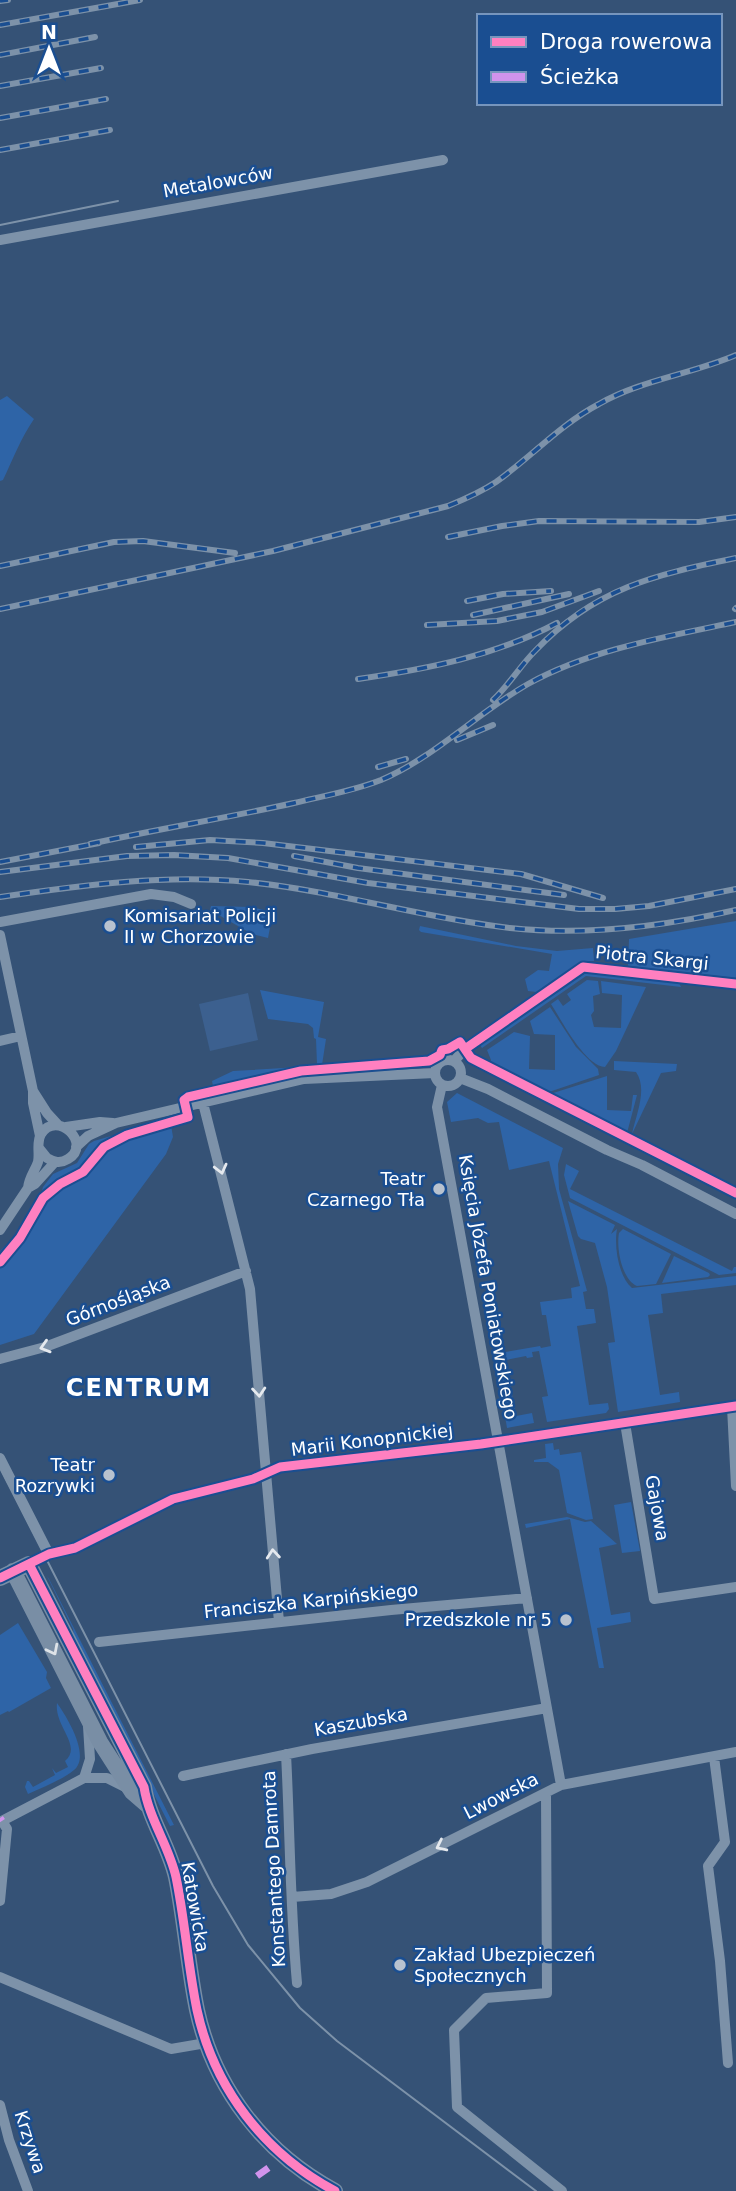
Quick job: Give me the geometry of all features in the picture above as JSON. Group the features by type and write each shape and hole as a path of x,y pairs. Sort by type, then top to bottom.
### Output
{"street":[{"name":"Metalowców","path":"0,240 443,160"},
{"path":"0,922 151,894 174,897 191,904"},
{"path":"0,935 33,1091 40,1142 44,1156 55,1162"},
{"name":"Piotra Skargi","path":"454,1061 465,1049 583,967 736,984"},
{"path":"0,1041 21,1036"},
{"path":"444,1061 454,1061 460,1068 460,1078 455,1084 442,1085 435,1073 436,1068 444,1061"},
{"path":"28,1188 55,1162 69,1158 88,1136 116,1123 304,1079 435,1073"},
{"path":"460,1078 488,1089 736,1214"},
{"name":"Księcia Józefa Poniatowskiego","path":"442,1085 437,1107 561,1785"},
{"path":"33,1091 47,1113 75,1137 76,1147"},
{"path":"203,1103 250,1289 279,1622"},
{"path":"0,1230 28,1188 46,1129 100,1122 116,1123"},
{"name":"Górnośląska","path":"0,1359 45,1347 246,1271"},
{"path":"734,1407 736,1486"},
{"name":"Marii Konopnickiej","path":"29,1564 49,1554 75,1548 173,1499 265,1475 280,1467 498,1441 734,1407"},
{"name":"Gajowa","path":"625,1423 654,1599 736,1587"},
{"path":"0,1458 49,1554"},
{"path":"6,1575 29,1564"},
{"name":"Katowicka","path":"29,1564 144,1787 147,1805 168,1849 176,1876 195,2001 206,2043 225,2084 262,2136 303,2172 335,2191"},
{"name":"Katowicka","path":"6,1575 132,1792 147,1805"},
{"name":"Franciszka Karpińskiego","path":"99,1642 527,1598"},
{"name":"Kaszubska","path":"183,1776 286,1754 547,1708"},
{"path":"83,1778 90,1759 87,1718"},
{"name":"Lwowska","path":"292,1897 331,1894 367,1882 561,1785 736,1752"},
{"name":"Konstantego Damrota","path":"286,1754 291,1917 297,1983"},
{"path":"714,1757 725,1842 708,1866 720,1961 728,2063"},
{"path":"0,1900 7,1829 1,1821 83,1778 107,1778 132,1792"},
{"path":"546,1794 547,1993 485,1998 454,2031 457,2107 562,2191"},
{"path":"0,1977 171,2049 206,2043"},
{"name":"Krzywa","path":"0,2105 9,2140 28,2191"}],"shaded area":[{"path":"7,396 34,419 3,480 0,481 0,400"},
{"path":"211,906 250,907 273,912 268,938 252,934 210,910"},
{"path":"736,921 736,978 628,966 629,939"},
{"path":"420,926 516,946 557,951 593,948 594,961 582,961 536,992 528,991 525,979 538,970 549,971 552,954 421,932"},
{"path":"586,973 679,983 681,987 586,976 482,1048 480,1045"},
{"path":"587,980 598,981 600,994 593,996 594,1011 591,1015 594,1027 621,1028 622,995 602,993 601,981 646,987 616,1051 605,1067 597,1065 582,1051 551,1004 558,999 563,1006 571,1000 567,994"},
{"path":"260,990 324,1002 318,1037 326,1039 322,1065 317,1064 313,1028 308,1024 268,1019"},
{"path":"248,993 258,1040 210,1051 199,1004"},
{"path":"550,1007 576,1047 598,1069 599,1075 546,1093 489,1064 491,1060 487,1050 514,1032 530,1036 529,1069 555,1070 555,1035 534,1034 530,1021"},
{"path":"614,1061 677,1064 676,1071 661,1073 632,1134 641,1086 636,1072 614,1070"},
{"path":"300,1067 213,1086 212,1081 233,1071"},
{"path":"607,1076 607,1110 631,1111 633,1095 637,1095 627,1133 550,1094"},
{"path":"457,1093 563,1148 558,1164 559,1189 587,1291 583,1292 586,1309 594,1309 596,1323 577,1326 589,1405 608,1403 609,1409 606,1413 547,1422 542,1397 548,1396 539,1351 532,1352 533,1357 496,1362 494,1354 551,1346 546,1315 542,1315 540,1302 572,1298 571,1288 580,1286 549,1161 509,1170 499,1122 488,1123 478,1118 451,1122 447,1102"},
{"path":"159,1122 171,1125 173,1137 166,1154 34,1334 0,1345 0,1251 5,1246 13,1251 34,1217 43,1187 53,1174 77,1163 89,1144 94,1141"},
{"path":"566,1164 579,1171 570,1189 732,1271 736,1267 736,1273 719,1275 570,1198 564,1175"},
{"path":"568,1201 615,1225 611,1234 617,1229 616,1244 620,1269 632,1288 736,1276 736,1285 661,1294 663,1313 648,1315 660,1395 679,1392 680,1402 618,1412 608,1343 615,1342 607,1287 595,1243 578,1236"},
{"path":"623,1229 671,1254 656,1284 637,1286 627,1277 618,1247 619,1233"},
{"path":"674,1256 709,1273 710,1275 662,1283"},
{"path":"506,1362 516,1416 532,1413 534,1423 507,1428 496,1364"},
{"path":"553,1443 554,1450 559,1449 560,1455 581,1452 593,1519 586,1520 567,1513 559,1470 548,1462 534,1462 546,1458 545,1444"},
{"path":"631,1502 640,1551 622,1553 614,1505"},
{"path":"567,1517 591,1521 617,1544 599,1548 611,1615 630,1612 631,1622 597,1628 604,1668 599,1668 570,1519 526,1528 525,1524"},
{"path":"47,1576 174,1825 170,1826 74,1638 73,1629"},
{"path":"18,1623 47,1672 46,1678 51,1688 0,1715 0,1635"},
{"path":"57,1703 76,1736 79,1764 64,1777 28,1794 25,1787 27,1781 33,1787 55,1775 52,1768 56,1773 68,1767 65,1761 70,1755 70,1742 57,1711"}],"tram line":[{"path":"0,225 118,201"},
{"path":"0,1468 213,1886 248,1945 300,2008 337,2041 536,2191"}],"railway":[{"path":"0,1 8,0"},
{"path":"0,25 140,0"},
{"path":"0,55 95,37"},
{"path":"0,86 101,68"},
{"path":"0,118 106,99"},
{"path":"0,150 110,130"},
{"path":"0,609 273,551 448,506 496,482 572,421 599,404 632,389 736,355"},
{"path":"448,537 539,521 699,522 736,517"},
{"path":"0,566 114,542 143,541 235,553"},
{"path":"493,700 530,657 558,630 603,598 652,578 736,558"},
{"path":"467,601 503,594 551,591"},
{"path":"427,625 497,621 542,612 599,591"},
{"path":"473,615 569,594"},
{"path":"90,844 294,803 370,784 420,759 509,696 552,672 603,653 736,622"},
{"path":"358,679 409,671 485,653 557,623"},
{"path":"457,740 493,725"},
{"path":"378,767 406,759"},
{"path":"136,847 210,840 263,843 521,874 603,898"},
{"path":"0,862 99,843"},
{"path":"0,872 127,856 228,858 368,883 579,909 649,906 736,889"},
{"path":"294,856 358,868 564,895"},
{"path":"0,897 124,882 217,880 281,886 477,924 567,931 652,925 736,910"}],"marked path":[{"path":"257,2176 274,2164"}],"cycle path":[{"path":"465,1049 583,967 736,984"},
{"path":"0,1262 20,1238 43,1198 60,1184 83,1172 104,1147 127,1135 188,1117 184,1100 188,1097 301,1071 429,1061 440,1055 442,1050 460,1042 471,1058 736,1193"},
{"path":"0,1578 49,1554 75,1548 173,1499 253,1479 280,1467 481,1444 736,1406"},
{"path":"29,1564 144,1787 150,1810 169,1854 182,1910 197,2010 216,2066 229,2092 265,2138 309,2176 335,2191"}],"place":[{"name":"Komisariat Policji II w Chorzowie","path":"110,926"},
{"name":"Teatr Czarnego Tła","path":"439,1189"},
{"name":"Teatr Rozrywki","path":"109,1475"},
{"name":"Przedszkole nr 5","path":"566,1620"},
{"name":"Zakład Ubezpieczeń Społecznych","path":"400,1965"}],"district":[{"name":"CENTRUM","path":"139,1388"}]}
